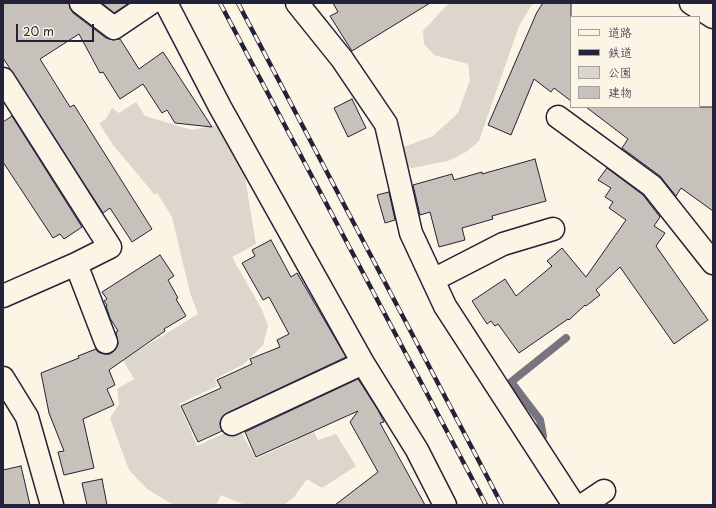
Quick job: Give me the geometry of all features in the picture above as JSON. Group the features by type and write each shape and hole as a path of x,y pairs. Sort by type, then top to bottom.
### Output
{"street":[{"path":"81,3 114,28 150,3"},
{"path":"166,3 220,108 363,363 417,450 445,505"},
{"path":"297,3 342,59 386,124 411,234 445,306 574,505"},
{"path":"691,3 713,17"},
{"path":"3,78 110,247 76,264 3,296"},
{"path":"558,117 652,186 713,263"},
{"path":"433,280 503,244 553,229"},
{"path":"76,264 106,342"},
{"path":"232,424 363,363"},
{"path":"3,378 10,403 27,417 52,505"},
{"path":"584,505 604,490"}],"green space":[{"path":"449,3 533,3 519,26 479,141 466,152 448,161 412,168 404,166 401,148 433,136 458,113 470,80 468,64 434,55 424,44 423,31"},
{"path":"136,102 145,116 192,130 217,125 245,177 256,244 232,257 262,310 268,326 263,345 244,364 215,379 217,386 179,404 197,446 238,427 256,459 295,441 293,432 314,432 318,440 336,434 356,466 322,488 307,479 294,497 284,505 245,505 221,495 216,505 177,505 170,503 147,489 129,470 119,443 110,418 119,404 117,389 134,379 123,360 198,314 190,293 172,217 157,193 155,195 113,145 99,123 106,119 112,108 119,113"}],"building":[{"path":"3,3 69,3 73,13 106,38 113,40 120,39 139,69 163,52 212,127 175,123 167,110 162,113 143,84 120,99 103,72 100,73 79,34 40,59 70,107 74,105 152,229 132,242 110,208 103,213 3,58"},
{"path":"102,3 129,3 114,13"},
{"path":"333,3 430,3 352,51 330,16 338,12"},
{"path":"543,3 571,3 570,100 554,88 551,92 534,79 511,135 488,125 537,12"},
{"path":"352,99 366,128 348,137 334,108"},
{"path":"713,107 713,211 681,188 676,196 660,176 622,148 628,139 587,108"},
{"path":"12,116 82,227 64,239 60,234 53,238 3,162 3,122"},
{"path":"535,159 546,201 492,216 493,219 462,228 465,240 439,247 430,212 420,215 413,185 452,174 454,180 482,172 482,174"},
{"path":"607,168 643,195 660,217 654,226 665,233 656,246 708,320 674,344 620,267 596,290 600,295 586,306 585,305 569,320 568,319 519,353 498,324 495,326 491,321 487,324 472,301 505,279 516,296 552,266 547,261 562,248 586,277 626,220 609,208 613,202 605,197 611,188 598,180"},
{"path":"389,192 395,220 385,223 377,195"},
{"path":"271,240 291,277 297,273 346,357 227,413 222,417 220,423 222,431 198,442 181,406 221,388 217,380 252,364 250,359 280,347 277,340 289,334 269,297 263,300 242,263 255,256 252,250"},
{"path":"160,255 174,276 168,280 178,298 176,299 186,316 164,329 165,331 109,370 115,385 107,389 114,405 83,419 94,468 64,475 58,452 64,451 49,413 41,373 79,358 78,356 96,349 98,352 104,354 110,354 115,350 118,344 116,332 118,331 110,318 107,305 104,301 107,299 102,292"},
{"path":"358,379 378,410 384,422 380,423 425,505 335,505 378,472 350,422 358,411 256,457 245,432"},
{"path":"21,466 30,505 3,505 3,470"},
{"path":"102,479 107,505 87,505 82,483"}],"waterway":[{"path":"543,436 540,420 511,382 566,338"}],"railway":[{"path":"220,3 486,505"},
{"path":"238,3 502,505"}]}
